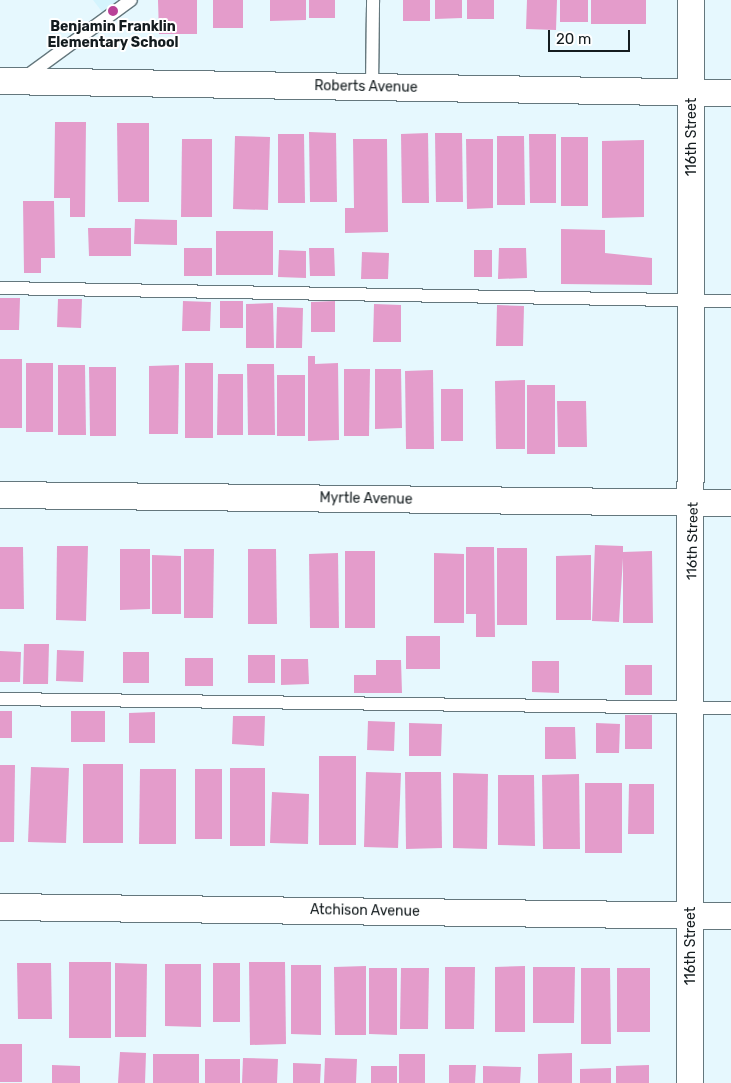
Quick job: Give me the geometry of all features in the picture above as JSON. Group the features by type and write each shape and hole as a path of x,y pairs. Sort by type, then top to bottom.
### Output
{"street":[{"name":"116th Street","path":"690,1083 691,708 694,502 691,0"},
{"name":"Roberts Avenue","path":"10,81 731,93"},
{"name":"Myrtle Avenue","path":"0,495 731,503"},
{"name":"Atchison Avenue","path":"0,907 731,916"}],"lane":[{"path":"372,87 373,0"},
{"path":"10,81 125,2"},
{"path":"0,288 731,301"},
{"path":"0,699 731,708"}],"shaded area":[{"name":"Benjamin Franklin Elementary School","path":"93,0 140,0 110,22"}],"building":[{"path":"158,0 197,0 197,34 159,34"},
{"path":"213,0 243,0 243,28 213,28"},
{"path":"270,0 306,0 306,20 270,21"},
{"path":"309,0 335,0 335,18 309,18"},
{"path":"403,0 430,0 430,21 403,21"},
{"path":"435,0 462,0 462,18 435,19"},
{"path":"467,0 494,0 494,19 467,19"},
{"path":"527,0 557,0 556,30 526,29"},
{"path":"560,0 588,0 588,22 560,22"},
{"path":"591,0 646,0 646,24 591,24"},
{"path":"55,122 86,122 85,217 70,217 70,198 54,198"},
{"path":"117,123 149,123 149,202 118,202"},
{"path":"309,132 336,133 337,202 310,202"},
{"path":"428,133 429,203 402,203 401,134"},
{"path":"435,133 462,133 463,202 436,202"},
{"path":"278,134 304,134 305,203 278,203"},
{"path":"529,134 556,134 556,203 530,203"},
{"path":"235,136 270,137 268,210 233,209"},
{"path":"497,136 524,136 525,205 497,205"},
{"path":"561,137 588,137 588,206 561,206"},
{"path":"182,139 212,139 212,217 181,217"},
{"path":"353,139 387,139 388,232 345,233 345,208 354,208"},
{"path":"466,139 493,139 493,208 467,209"},
{"path":"644,140 644,217 602,218 602,141"},
{"path":"23,201 54,201 55,258 41,258 41,273 24,273"},
{"path":"135,219 177,220 177,245 134,244"},
{"path":"88,228 131,228 131,256 89,256"},
{"path":"561,229 605,230 605,253 652,258 652,285 561,284"},
{"path":"216,231 273,231 273,275 216,275"},
{"path":"184,248 212,248 212,276 184,276"},
{"path":"309,248 334,248 335,276 310,276"},
{"path":"499,248 526,248 527,278 498,279"},
{"path":"279,250 306,251 306,278 278,277"},
{"path":"474,250 492,250 492,277 474,277"},
{"path":"362,252 389,253 388,279 361,279"},
{"path":"0,298 20,298 19,330 0,330"},
{"path":"58,299 82,299 81,328 57,327"},
{"path":"183,301 211,302 210,331 182,331"},
{"path":"220,301 243,301 243,328 220,328"},
{"path":"335,301 335,332 311,332 311,302"},
{"path":"273,303 274,348 246,348 246,304"},
{"path":"374,304 401,305 401,342 373,342"},
{"path":"497,305 524,306 523,346 496,346"},
{"path":"277,307 303,308 302,348 276,348"},
{"path":"308,356 315,356 315,364 338,363 339,440 308,441"},
{"path":"0,359 22,359 22,428 0,428"},
{"path":"26,363 53,363 53,432 26,432"},
{"path":"185,363 213,363 213,438 185,438"},
{"path":"247,364 274,364 275,435 248,435"},
{"path":"58,365 85,365 86,435 58,435"},
{"path":"179,365 178,434 149,434 149,366"},
{"path":"89,367 116,367 116,436 90,436"},
{"path":"344,369 370,369 369,436 344,436"},
{"path":"375,369 401,369 402,428 375,429"},
{"path":"433,370 434,449 406,449 405,371"},
{"path":"218,374 243,374 243,435 217,435"},
{"path":"277,375 305,375 305,436 277,436"},
{"path":"525,380 525,449 496,449 495,381"},
{"path":"527,385 555,385 555,454 527,454"},
{"path":"441,389 463,389 463,441 441,441"},
{"path":"557,401 586,401 587,447 558,447"},
{"path":"595,545 623,546 623,552 652,551 653,623 623,623 623,558 619,622 592,621"},
{"path":"57,546 88,546 86,621 56,620"},
{"path":"0,547 23,547 24,609 0,609"},
{"path":"466,547 494,547 495,637 476,637 476,614 466,614"},
{"path":"497,548 527,548 527,625 497,625"},
{"path":"120,549 150,549 150,609 120,610"},
{"path":"184,549 214,549 213,618 184,618"},
{"path":"248,549 276,549 277,624 248,624"},
{"path":"345,551 375,551 375,628 345,628"},
{"path":"338,553 339,628 310,628 309,554"},
{"path":"434,553 464,554 464,623 434,623"},
{"path":"152,555 181,556 181,614 152,614"},
{"path":"591,555 591,620 556,620 556,556"},
{"path":"406,636 440,636 440,669 406,669"},
{"path":"24,644 49,644 48,684 23,684"},
{"path":"57,650 84,651 83,682 56,681"},
{"path":"0,651 21,652 20,682 0,682"},
{"path":"123,652 149,652 149,683 123,683"},
{"path":"248,655 275,655 275,683 248,683"},
{"path":"185,658 213,658 213,686 185,686"},
{"path":"281,659 308,659 309,684 281,685"},
{"path":"376,660 401,660 402,693 354,693 354,675 376,675"},
{"path":"532,661 559,661 559,693 532,692"},
{"path":"625,665 652,665 652,695 625,695"},
{"path":"0,711 12,711 12,738 0,738"},
{"path":"71,711 105,711 105,742 71,742"},
{"path":"155,712 155,743 129,743 129,713"},
{"path":"625,715 652,715 652,749 625,749"},
{"path":"233,716 265,716 264,746 232,744"},
{"path":"368,721 395,722 394,751 367,750"},
{"path":"409,723 442,724 441,756 409,756"},
{"path":"596,723 620,724 619,753 596,753"},
{"path":"545,727 575,727 576,759 545,759"},
{"path":"319,756 356,756 356,845 319,845"},
{"path":"83,764 123,764 123,843 83,843"},
{"path":"0,765 15,765 14,842 0,842"},
{"path":"31,767 69,768 66,843 28,842"},
{"path":"230,768 265,768 265,846 230,846"},
{"path":"140,769 176,769 176,844 139,844"},
{"path":"195,769 222,769 222,839 195,839"},
{"path":"366,772 401,773 398,848 364,847"},
{"path":"405,772 441,772 442,848 406,849"},
{"path":"453,773 488,774 487,849 453,848"},
{"path":"579,774 580,849 543,849 542,775"},
{"path":"498,775 534,775 535,846 498,845"},
{"path":"585,783 622,783 622,853 585,853"},
{"path":"629,784 654,784 654,834 628,834"},
{"path":"272,792 309,794 308,844 270,843"},
{"path":"69,962 111,962 111,1038 69,1038"},
{"path":"249,962 285,962 286,1044 250,1045"},
{"path":"17,963 51,963 52,1019 18,1019"},
{"path":"115,963 147,964 146,1037 115,1037"},
{"path":"213,963 240,963 240,1022 213,1022"},
{"path":"165,964 201,964 201,1027 165,1026"},
{"path":"291,965 321,965 321,1035 291,1034"},
{"path":"366,966 366,1035 335,1035 334,967"},
{"path":"525,966 525,1032 495,1032 495,967"},
{"path":"445,967 475,967 474,1029 445,1029"},
{"path":"533,967 575,967 574,1023 533,1023"},
{"path":"369,968 397,968 397,1035 369,1034"},
{"path":"401,968 429,968 428,1029 400,1029"},
{"path":"581,968 610,968 611,1044 581,1044"},
{"path":"617,968 650,968 650,1032 617,1032"},
{"path":"0,1044 22,1044 22,1082 0,1082"},
{"path":"120,1052 146,1053 145,1083 118,1083"},
{"path":"572,1053 572,1083 538,1083 538,1054"},
{"path":"153,1054 199,1054 199,1083 153,1083"},
{"path":"399,1054 425,1054 425,1083 399,1083"},
{"path":"243,1058 278,1059 277,1083 242,1083"},
{"path":"325,1058 357,1059 356,1083 324,1083"},
{"path":"205,1059 240,1059 240,1083 205,1083"},
{"path":"293,1063 321,1064 320,1083 293,1083"},
{"path":"52,1065 80,1066 80,1083 52,1083"},
{"path":"449,1065 476,1065 475,1083 449,1083"},
{"path":"649,1065 649,1083 616,1083 616,1066"},
{"path":"371,1066 397,1066 397,1083 371,1083"},
{"path":"483,1066 521,1067 520,1083 483,1083"},
{"path":"611,1068 611,1083 580,1083 580,1069"}],"place":[{"name":"Benjamin Franklin Elementary School","path":"113,11"}]}
